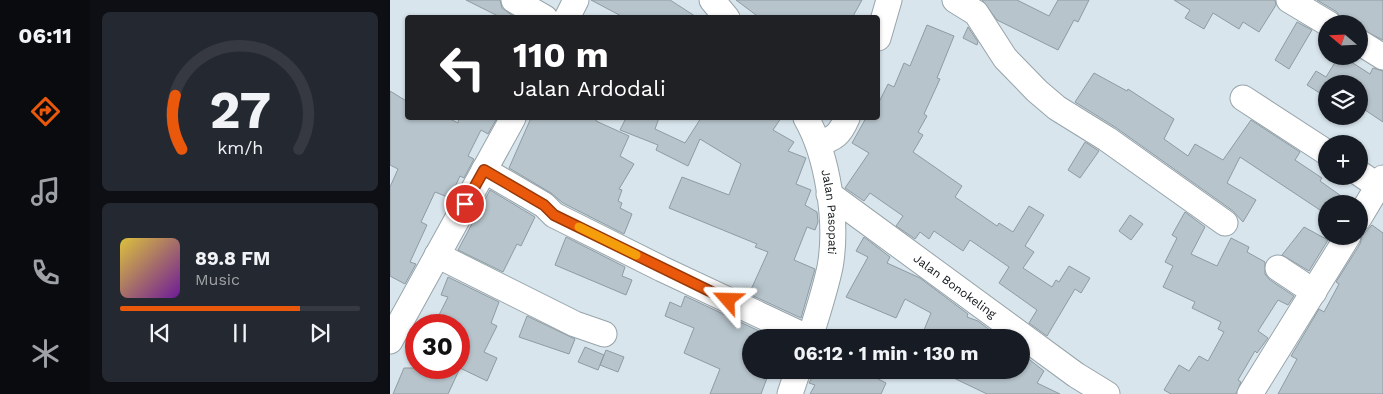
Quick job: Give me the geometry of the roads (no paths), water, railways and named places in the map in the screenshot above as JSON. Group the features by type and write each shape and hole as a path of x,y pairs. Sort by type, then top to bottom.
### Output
{"street":[{"path":"514,0 540,15"},
{"path":"568,15 576,0"},
{"path":"712,0 724,15"},
{"path":"880,31 889,0"},
{"path":"955,0 976,13 1005,58 1037,92 1057,108 1107,139 1225,223"},
{"path":"1290,0 1318,17"},
{"path":"1368,48 1383,57"},
{"path":"1243,98 1318,147"},
{"path":"390,341 511,120"},
{"name":"Jalan Pasopati","path":"807,120 818,143 829,194 832,220 830,266 812,329"},
{"path":"818,143 834,138 841,132 846,120"},
{"path":"484,170 544,205 554,215 662,269 791,329"},
{"path":"1367,195 1373,179"},
{"name":"Jalan Bonokeling","path":"829,194 1076,375 1107,394"},
{"path":"1250,394 1343,245"},
{"path":"437,255 575,324 604,334"},
{"path":"1278,268 1314,292"},
{"path":"790,394 795,379"}]}
